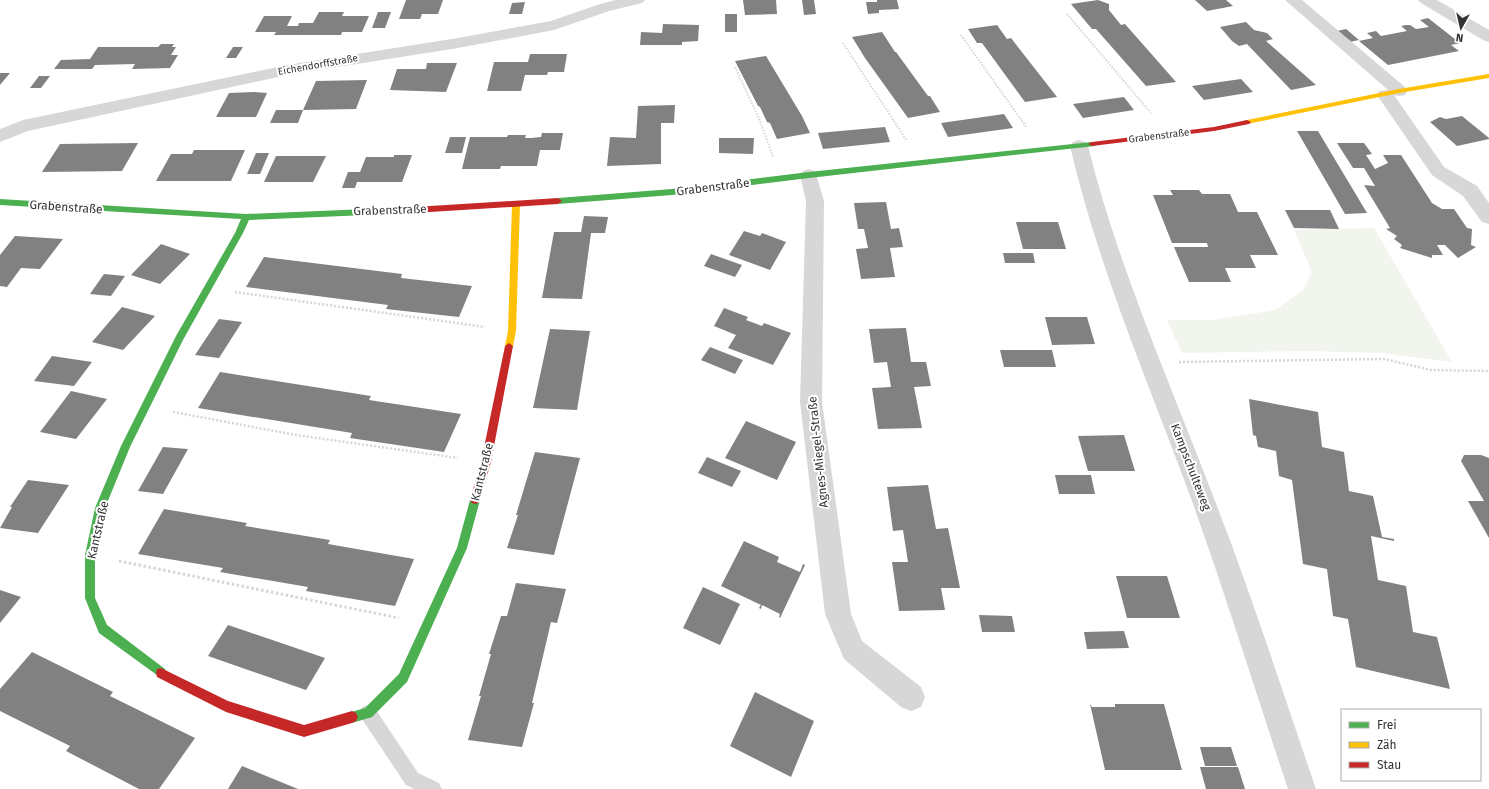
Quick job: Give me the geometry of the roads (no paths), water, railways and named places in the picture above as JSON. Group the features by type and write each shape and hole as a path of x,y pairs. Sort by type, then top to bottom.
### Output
{"street":[{"name":"Eichendorffstraße","path":"0,136 23,126 280,72 368,56 458,44 554,25 604,3 637,0"},
{"path":"1294,0 1392,93 1438,171 1470,191 1489,218"},
{"path":"1426,0 1489,36"},
{"name":"Grabenstraße","path":"0,202 246,217 516,205 672,192 808,175 1079,146 1214,129 1392,93 1489,76"},
{"name":"Kampschulteweg","path":"1079,146 1090,192 1150,363 1204,502 1302,789"},
{"name":"Agnes-Miegel-Straße","path":"808,175 815,201 811,402 838,614 853,650 911,697"},
{"name":"Kantstraße","path":"246,217 240,233 208,286 145,407 126,446 100,508 90,555 90,598 104,629 158,671 226,706 304,731 368,713 403,678 430,624 462,548 486,462 512,331 516,205"}],"lane":[{"path":"368,713 412,779 433,789"}]}
